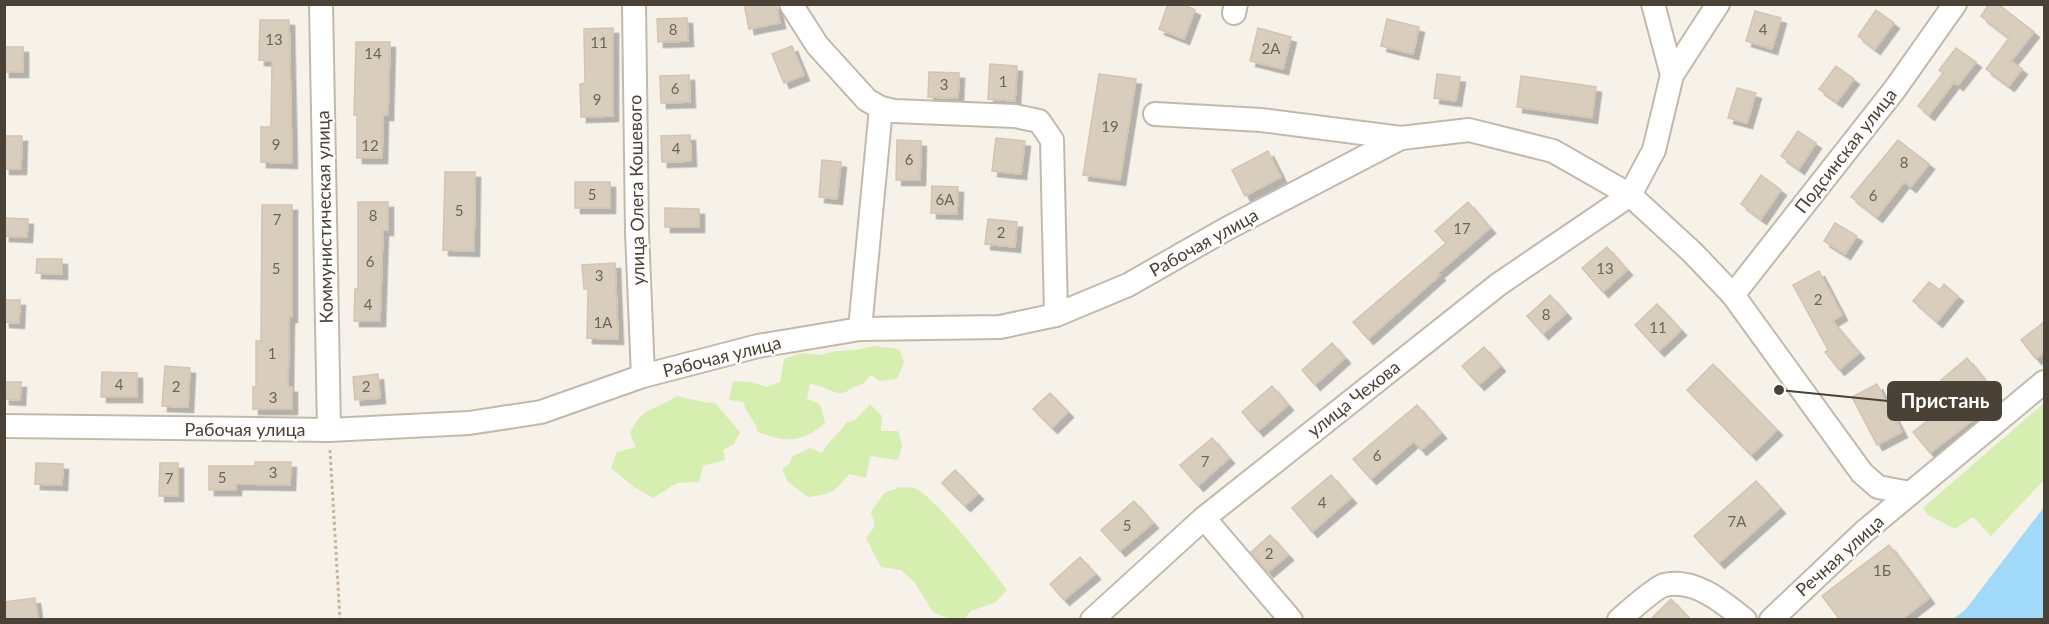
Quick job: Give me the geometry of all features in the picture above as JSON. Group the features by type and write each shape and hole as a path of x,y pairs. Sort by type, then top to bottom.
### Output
{"street":[{"name":"Коммунистическая улица","path":"321,4 329,430"},
{"name":"улица Олега Кошевого","path":"634,4 637,232 643,376"},
{"path":"790,4 817,45 867,100 881,108 894,111 1015,116 1039,121 1052,140 1056,315"},
{"path":"1653,4 1672,75"},
{"path":"1630,195 1654,150 1672,75 1718,4"},
{"name":"Подсинская улица","path":"1732,295 1895,89 1955,4"},
{"path":"860,329 881,108"},
{"path":"1155,114 1261,120 1401,138 1469,130 1553,151 1630,195 1692,252 1732,295 1862,473 1878,487 1910,493"},
{"name":"Рабочая улица","path":"4,426 329,430 469,423 541,412 643,376 758,346 860,329 1000,327 1056,315 1128,285 1228,228 1401,138"},
{"name":"улица Чехова","path":"1092,620 1204,518 1499,284 1630,195"},
{"name":"Речная улица","path":"1771,620 1865,531 2044,382"},
{"path":"1204,518 1291,620"},
{"path":"1619,620 1663,585 1689,585 1718,598 1745,620"}],"path":[{"path":"329,430 340,620"}],"green space":[{"path":"874,346 899,349 904,362 897,379 879,381 871,375 863,384 843,393 810,384 807,399 820,404 825,423 801,438 777,438 758,432 743,402 729,400 733,381 752,382 766,387 780,382 784,359 801,353 819,355"},
{"path":"677,396 715,403 740,432 734,444 723,450 725,460 703,466 699,482 677,483 653,498 634,487 611,468 617,452 636,447 630,433 640,418"},
{"path":"2044,403 2044,480 1991,536 1973,517 1955,529 1928,515 1923,508"},
{"path":"870,404 882,416 881,431 898,431 902,446 898,460 870,456 866,478 849,474 836,489 822,495 808,497 788,482 782,469 789,464 793,456 810,448 822,453 846,423 855,420"},
{"path":"900,487 914,488 923,493 976,551 1007,590 996,602 971,611 964,619 950,619 933,612 915,583 901,570 881,567 866,538 875,526 871,512 884,493"}],"water":[{"path":"2044,507 2044,619 1953,619 1966,609"}],"building":[{"path":"744,4 776,4 780,23 749,29"},
{"path":"1168,4 1182,4 1195,10 1184,39 1159,29"},
{"path":"1989,4 1998,4 2034,32 2011,61 2022,69 2009,86 1986,69 2009,38 1981,16"},
{"path":"1876,10 1894,23 1875,49 1858,36"},
{"path":"1755,11 1781,18 1772,49 1746,41"},
{"path":"687,18 688,41 658,42 657,19"},
{"path":"1387,19 1419,27 1413,54 1381,46"},
{"path":"260,20 289,20 292,163 261,162 261,127 271,127 272,61 259,60"},
{"path":"613,28 613,116 581,117 580,84 585,83 584,29"},
{"path":"1258,28 1291,37 1283,69 1250,61"},
{"path":"356,42 390,42 388,115 383,115 382,158 357,158 357,115 354,115"},
{"path":"792,46 804,75 784,83 772,54"},
{"path":"4,47 23,47 23,72 4,72"},
{"path":"1956,48 1976,62 1958,85 1954,82 1929,115 1918,106 1943,73 1939,70"},
{"path":"990,64 1017,66 1015,101 988,99"},
{"path":"1836,66 1854,79 1837,102 1819,89"},
{"path":"929,72 959,73 958,98 928,97"},
{"path":"1099,74 1136,79 1120,180 1083,175"},
{"path":"1437,74 1460,77 1456,101 1434,98"},
{"path":"689,75 690,102 661,103 660,76"},
{"path":"1521,76 1596,87 1592,118 1517,107"},
{"path":"1737,88 1756,93 1747,123 1728,118"},
{"path":"1798,131 1816,143 1799,169 1781,156"},
{"path":"690,135 691,161 662,162 661,136"},
{"path":"4,136 22,136 21,169 4,169"},
{"path":"996,138 1025,141 1021,174 992,171"},
{"path":"897,140 921,141 920,180 896,180"},
{"path":"1898,140 1929,164 1911,187 1904,182 1877,217 1851,197"},
{"path":"1268,151 1281,177 1245,196 1232,170"},
{"path":"822,160 841,162 837,199 819,197"},
{"path":"445,172 475,172 474,251 443,250"},
{"path":"1761,175 1781,190 1761,219 1741,204"},
{"path":"575,182 610,182 610,208 575,208"},
{"path":"932,186 958,187 957,214 931,213"},
{"path":"358,202 388,202 388,230 383,230 380,321 354,321 355,289 358,289"},
{"path":"1468,202 1490,228 1368,339 1353,322 1446,243 1435,231"},
{"path":"262,205 292,205 292,317 289,317 288,387 292,387 292,409 253,409 253,387 256,387 256,341 261,341"},
{"path":"665,208 699,209 699,227 665,227"},
{"path":"4,218 28,219 27,237 4,236"},
{"path":"988,219 1017,222 1015,247 985,244"},
{"path":"1835,223 1857,236 1845,254 1824,241"},
{"path":"1607,247 1627,270 1603,292 1582,268"},
{"path":"37,259 62,259 62,274 36,273"},
{"path":"615,263 618,339 587,338 588,289 584,289 582,265"},
{"path":"1819,271 1842,315 1832,321 1859,353 1839,370 1825,352 1828,350 1793,285"},
{"path":"1929,282 1940,290 1944,284 1958,296 1937,322 1913,301"},
{"path":"1550,295 1566,313 1543,334 1527,316"},
{"path":"4,300 20,300 19,323 4,322"},
{"path":"1657,304 1681,330 1659,351 1635,325"},
{"path":"2044,322 2044,352 2036,359 2021,340"},
{"path":"1332,343 1345,358 1315,385 1302,370"},
{"path":"1484,347 1500,366 1479,385 1462,366"},
{"path":"1967,358 2000,399 1930,453 1913,432 1956,398 1941,380"},
{"path":"1713,364 1777,430 1751,455 1687,390"},
{"path":"165,366 190,368 188,407 162,406"},
{"path":"102,372 137,373 137,397 101,397"},
{"path":"378,374 380,398 355,400 353,377"},
{"path":"4,382 21,382 20,400 4,399"},
{"path":"1877,384 1902,432 1877,445 1852,397"},
{"path":"1272,386 1288,405 1258,431 1242,412"},
{"path":"1050,393 1068,412 1052,428 1033,409"},
{"path":"1417,405 1441,433 1421,450 1414,441 1371,479 1353,459"},
{"path":"1212,438 1229,458 1198,486 1180,465"},
{"path":"255,462 291,462 290,485 236,484 236,490 209,490 209,466 255,466"},
{"path":"36,463 63,464 62,485 35,484"},
{"path":"160,463 178,463 178,496 159,496"},
{"path":"955,470 978,494 965,506 942,483"},
{"path":"1331,475 1351,498 1312,532 1292,508"},
{"path":"1756,481 1780,508 1719,563 1694,536"},
{"path":"1134,501 1153,523 1120,551 1101,530"},
{"path":"1270,535 1288,555 1268,572 1251,552"},
{"path":"1889,545 1929,598 1901,620 1840,620 1822,596"},
{"path":"1080,557 1095,574 1064,600 1050,584"},
{"path":"35,598 38,620 4,620 4,602"},
{"path":"1671,599 1691,620 1650,620"}],"place":[{"name":"Пристань","path":"1779,390"}]}
